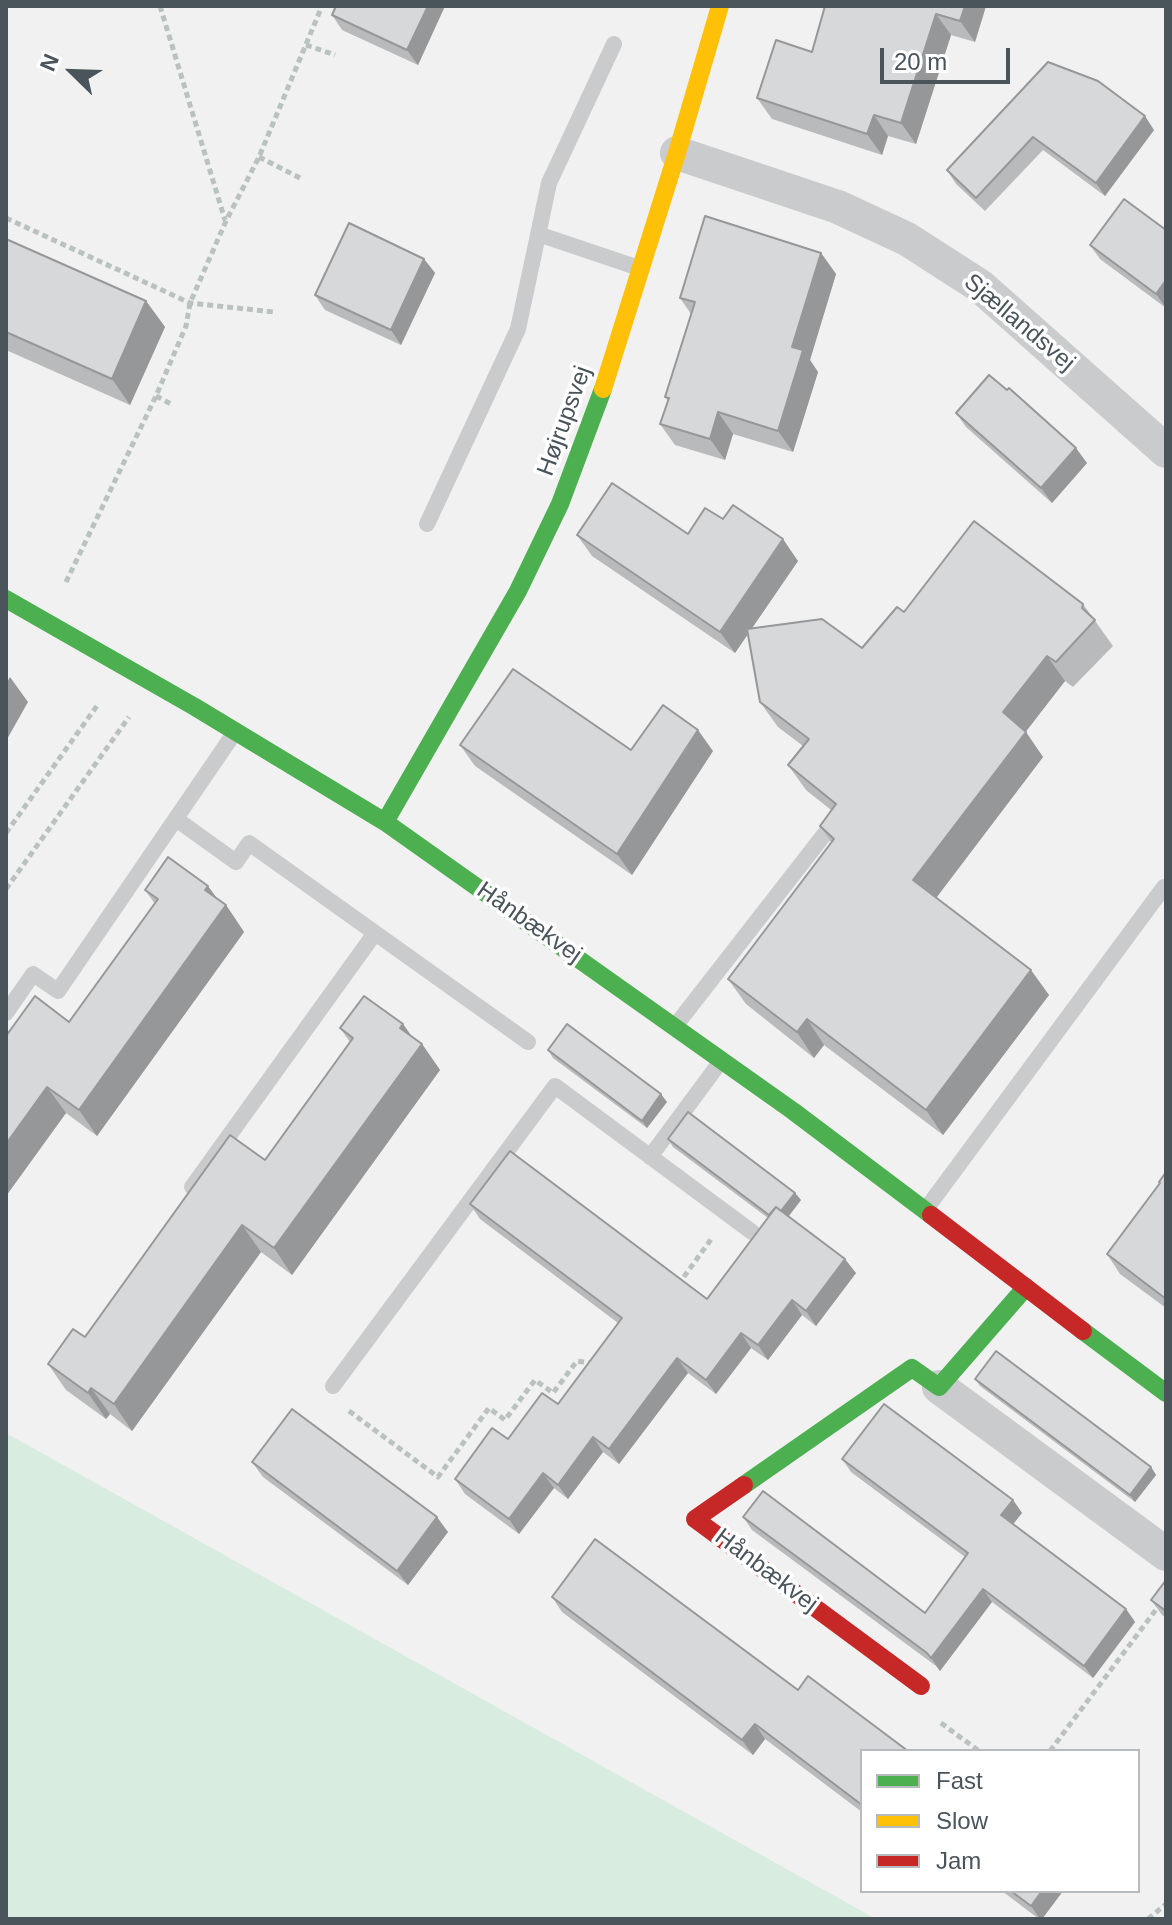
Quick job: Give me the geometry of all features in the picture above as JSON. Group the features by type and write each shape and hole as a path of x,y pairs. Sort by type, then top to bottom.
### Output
{"street":[{"name":"Højrupsvej","path":"385,822 518,591 560,504 599,403 720,6"},
{"name":"Sjællandsvej","path":"677,153 838,207 907,239 980,286 1166,451"},
{"name":"Hånbækvej","path":"6,599 126,666 385,822 793,1111 1166,1393"},
{"path":"939,1387 1026,1287"},
{"name":"Hånbækvej","path":"921,1686 695,1519 912,1368 1166,1554"}],"lane":[{"path":"427,524 518,329 549,183 614,44"},
{"path":"538,234 640,268"},
{"path":"6,1013 33,974 58,991 236,731"},
{"path":"176,819 236,862 249,843 528,1042"},
{"path":"675,1026 827,831"},
{"path":"925,1211 1164,887"},
{"path":"192,1187 375,933"},
{"path":"650,1157 722,1060"},
{"path":"333,1386 555,1086 752,1232"}],"path":[{"path":"160,6 226,221"},
{"path":"47,622 156,396 186,326 190,303 226,221 259,157 322,6"},
{"path":"306,45 335,55"},
{"path":"259,157 302,179"},
{"path":"6,218 190,303 274,312"},
{"path":"156,396 171,404"},
{"path":"6,833 126,666"},
{"path":"6,889 132,713"},
{"path":"673,1290 730,1215"},
{"path":"333,1386 336,1401 438,1477 489,1408 505,1420 535,1380 553,1393 577,1361 604,1364"},
{"path":"1051,1749 1166,1595"},
{"path":"1148,1919 1166,1904"}],"green space":[{"path":"6,1433 876,1919 6,1919"}],"building":[{"path":"336,6 428,6 407,50 332,15"},
{"path":"825,6 965,6 960,21 936,14 901,123 874,115 867,134 757,98 776,40 812,52"},
{"path":"1048,62 1098,81 1145,116 1096,183 1033,137 976,198 947,170"},
{"path":"1124,199 1166,230 1166,280 1156,294 1090,245"},
{"path":"705,216 821,253 792,347 803,350 778,431 718,412 710,439 660,424 669,398 665,397 695,302 680,298"},
{"path":"349,223 424,259 391,330 315,295"},
{"path":"6,239 146,301 112,379 6,332"},
{"path":"989,375 1007,390 1009,388 1076,448 1041,488 956,413"},
{"path":"612,483 688,534 705,508 723,519 733,505 783,539 720,632 577,535"},
{"path":"974,521 1083,604 1082,608 1095,620 1056,662 1047,656 1003,712 1026,732 913,880 1031,970 926,1110 807,1019 797,1032 728,979 834,839 820,826 836,804 788,765 809,739 760,702 747,629 822,619 862,648 897,607 904,612"},
{"path":"513,669 631,750 663,705 698,730 617,854 460,745"},
{"path":"168,857 208,886 205,890 226,905 79,1110 47,1087 6,1144 6,1036 35,996 69,1022 158,899 145,890"},
{"path":"364,996 403,1024 400,1028 422,1044 274,1248 242,1225 114,1404 91,1388 88,1393 48,1364 73,1329 85,1337 230,1135 265,1160 353,1038 340,1028"},
{"path":"567,1024 661,1094 642,1121 548,1050"},
{"path":"688,1112 795,1193 781,1211 776,1207 769,1215 668,1139"},
{"path":"510,1151 707,1299 776,1207 845,1259 806,1311 792,1300 758,1345 741,1333 706,1380 677,1358 609,1449 593,1437 558,1485 543,1473 509,1519 455,1479 492,1428 508,1439 542,1393 558,1404 622,1318 470,1204"},
{"path":"1166,1172 1166,1299 1107,1254"},
{"path":"996,1351 1151,1467 1130,1495 975,1379"},
{"path":"884,1404 1013,1500 1001,1515 1126,1609 1084,1666 983,1589 931,1658 743,1517 763,1491 925,1613 968,1553 842,1459"},
{"path":"292,1409 437,1517 397,1571 252,1462"},
{"path":"595,1539 798,1690 808,1676 905,1749 860,1749 860,1803 755,1724 742,1740 552,1597"},
{"path":"1166,1580 1166,1611 1151,1600"},
{"path":"1014,1893 1041,1893 1031,1906"}],"traffic: fast":[{"path":"385,822 518,591 560,504 603,389"},
{"path":"6,599 195,707 385,822 793,1111 931,1215"},
{"path":"744,1485 912,1368 939,1387 1026,1287"},
{"path":"1083,1331 1166,1393"}],"traffic: slow":[{"path":"603,389 720,6"}],"traffic: jam":[{"path":"931,1215 1083,1331"},
{"path":"744,1485 695,1519 921,1686"}]}
